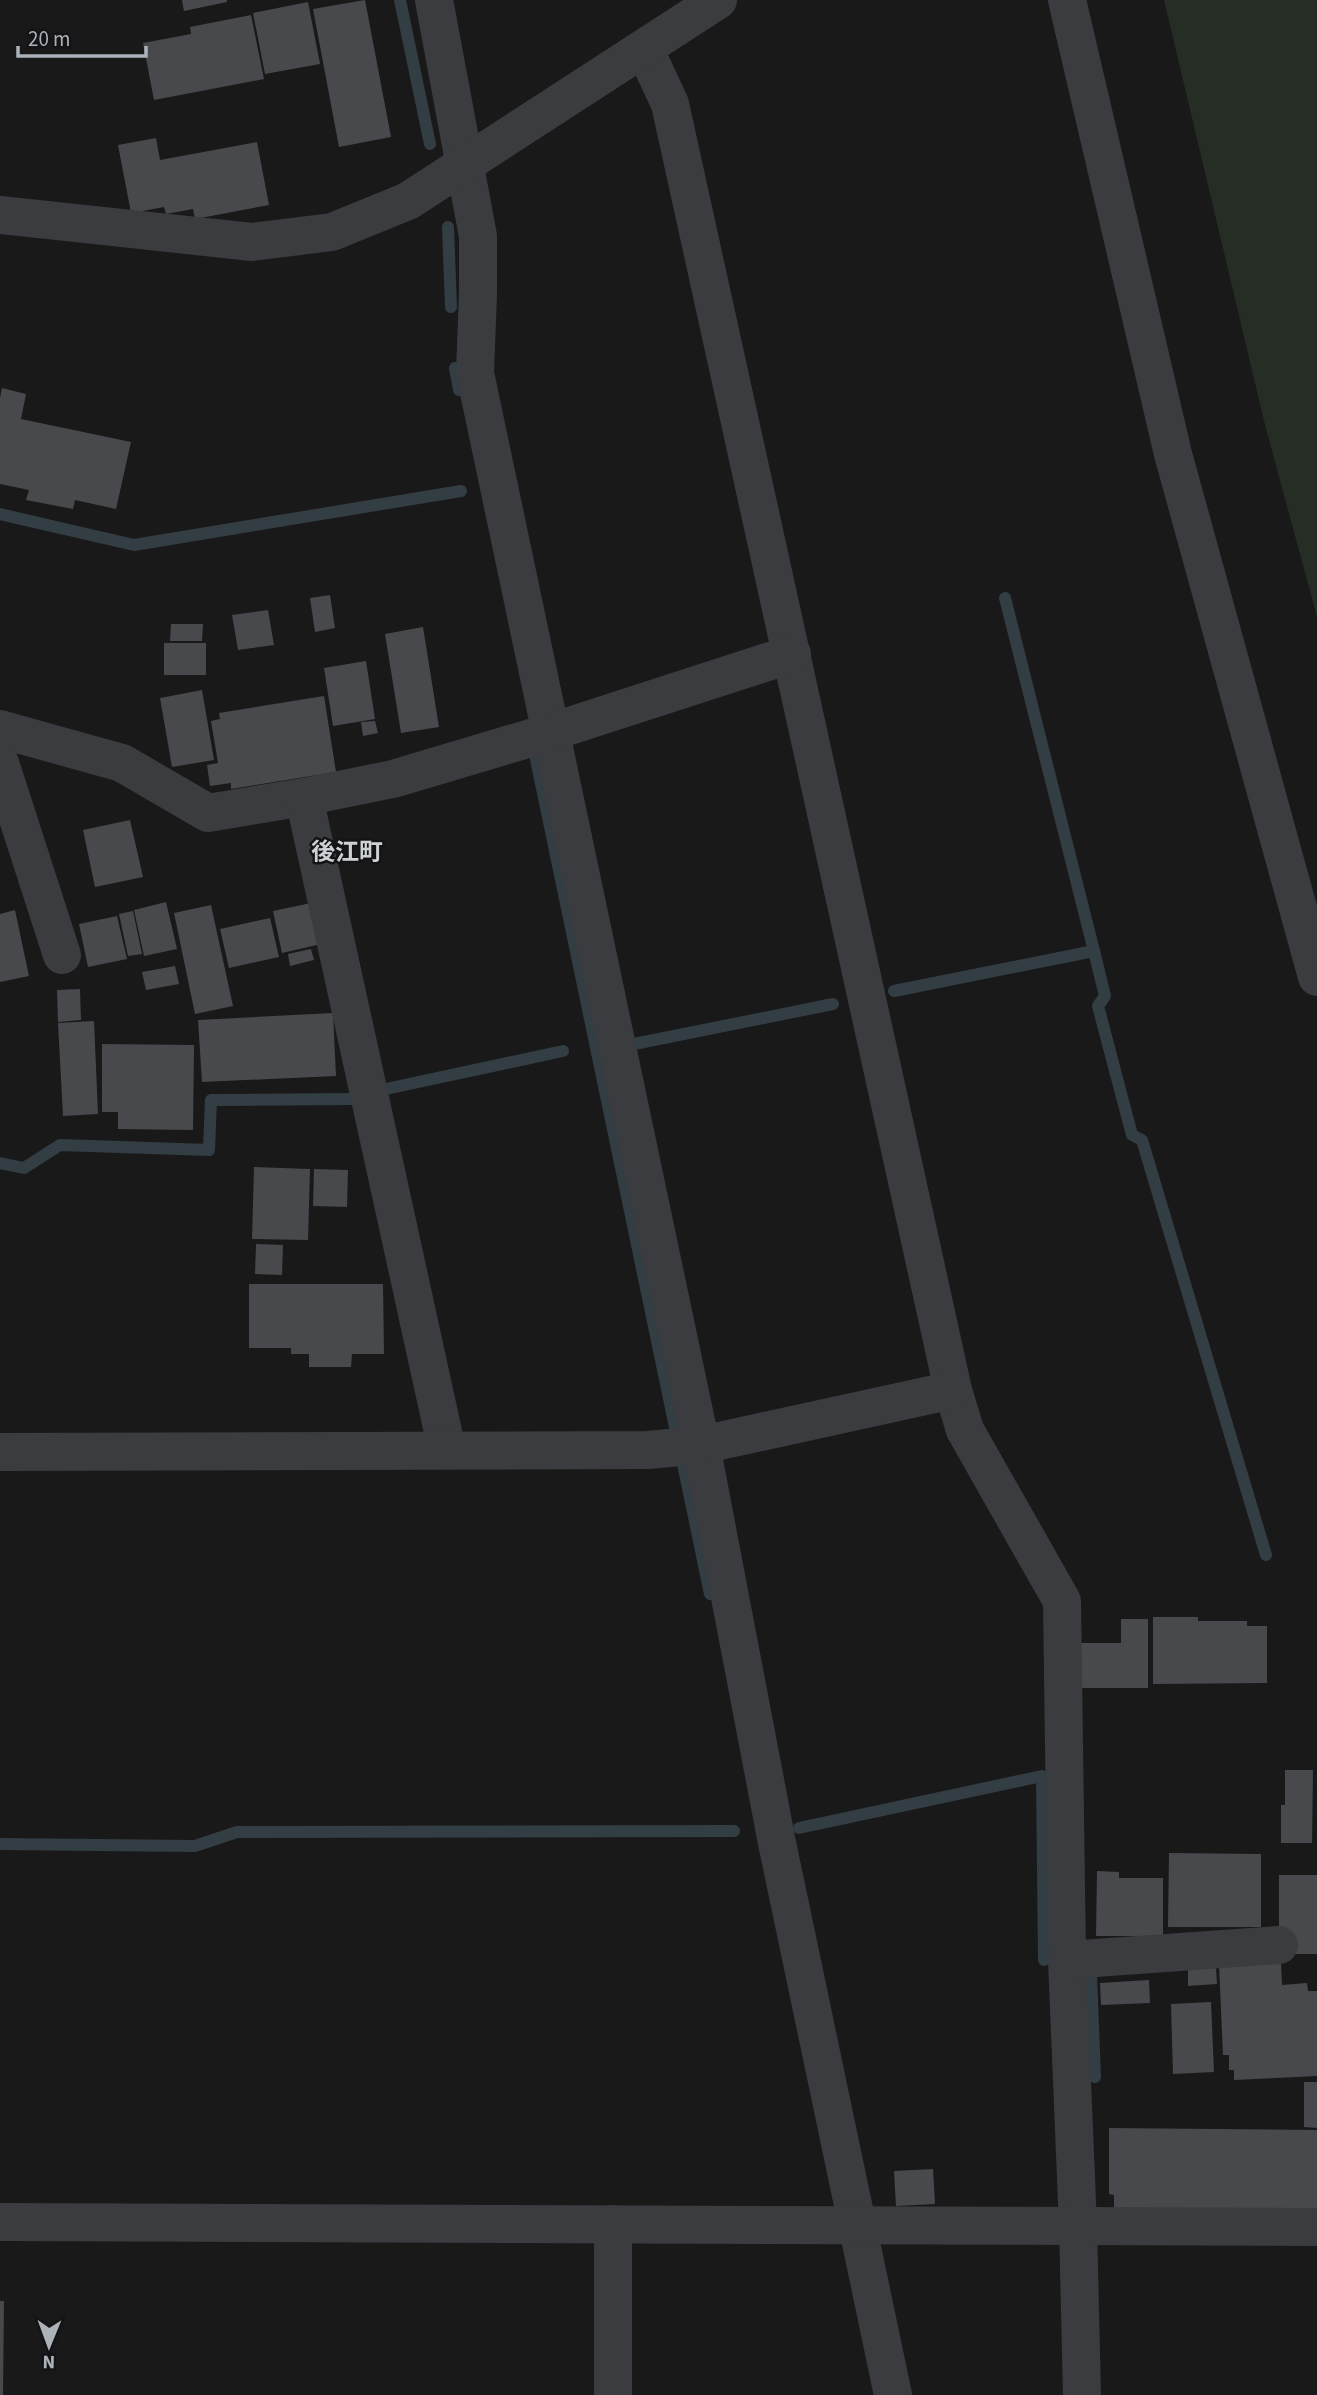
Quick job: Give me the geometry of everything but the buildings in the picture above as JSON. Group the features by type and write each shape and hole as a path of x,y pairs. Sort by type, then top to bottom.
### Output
{"street":[{"path":"434,0 478,236 475,373 701,1445 777,1843 893,2395"},
{"path":"0,215 251,242 332,232 408,201 718,0"},
{"path":"1067,0 1173,454 1317,977"},
{"path":"644,48 670,104 953,1390 965,1430 1062,1601 1067,1960 1082,2395"},
{"path":"0,729 122,763 208,813 393,779 551,732 792,654"},
{"path":"0,763 62,955"},
{"path":"304,797 447,1450"},
{"path":"0,1452 648,1450 701,1445 953,1390"},
{"path":"1067,1960 1279,1945"},
{"path":"0,2222 1317,2227"},
{"path":"612,2224 613,2395"}],"shaded area":[{"path":"1164,0 1317,0 1317,617 1265,425"}],"waterway":[{"path":"400,0 430,144"},
{"path":"448,227 451,307"},
{"path":"455,368 459,390"},
{"path":"0,514 134,545 461,491"},
{"path":"894,991 1094,951 1005,598"},
{"path":"533,745 676,1432"},
{"path":"1094,951 1105,996 1098,1006 1132,1135 1142,1140 1266,1555"},
{"path":"634,1044 833,1004"},
{"path":"381,1090 563,1051"},
{"path":"0,1163 24,1168 60,1145 209,1150 211,1100 353,1099"},
{"path":"682,1459 710,1594"},
{"path":"799,1828 1042,1776 1044,1960"},
{"path":"0,1844 195,1846 237,1832 734,1831"},
{"path":"1091,1975 1095,2077"}],"district":[{"name":"後江町","path":"347,852"}]}
